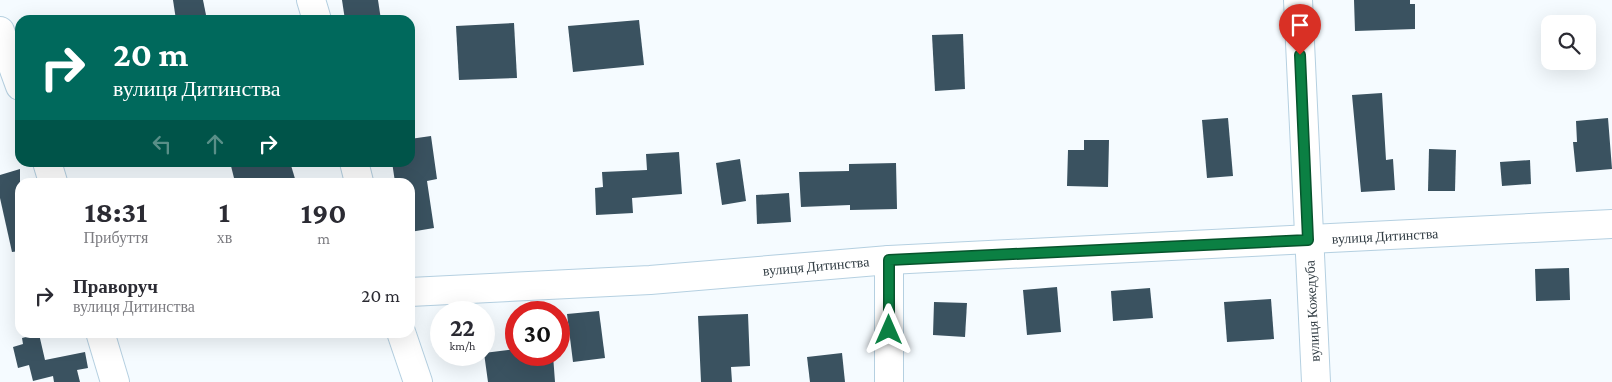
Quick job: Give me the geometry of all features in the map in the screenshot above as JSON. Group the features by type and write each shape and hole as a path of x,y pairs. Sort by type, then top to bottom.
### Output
{"street":[{"path":"312,0 316,15"},
{"name":"вулиця Кожедуба","path":"1298,0 1316,382"},
{"path":"0,31 15,72"},
{"name":"вулиця Дитинства","path":"415,292 650,280 889,260 1612,224"},
{"path":"889,260 889,382"},
{"path":"102,338 115,382"},
{"path":"403,338 418,382"}],"building":[{"path":"173,0 203,0 206,15 175,15"},
{"path":"342,0 378,0 380,15 344,15"},
{"path":"1354,0 1410,0 1410,4 1415,4 1415,29 1355,31"},
{"path":"639,20 644,65 573,72 568,26"},
{"path":"514,23 517,78 459,80 456,26"},
{"path":"963,34 965,89 935,91 932,35"},
{"path":"1382,93 1386,160 1393,159 1395,190 1361,192 1352,95"},
{"path":"1228,118 1233,176 1207,178 1202,120"},
{"path":"1608,118 1612,169 1576,172 1573,142 1577,142 1576,121"},
{"path":"431,136 437,179 427,181 434,228 415,231 415,178 394,178 393,167 415,167 415,138"},
{"path":"1084,140 1109,140 1108,187 1067,186 1068,150 1084,150"},
{"path":"1429,149 1456,150 1455,191 1428,191"},
{"path":"679,152 682,194 632,198 633,213 596,215 595,188 603,187 602,172 647,170 646,154"},
{"path":"740,159 746,201 722,205 716,163"},
{"path":"1530,160 1531,184 1502,186 1500,162"},
{"path":"896,163 897,209 850,210 850,205 801,207 799,172 849,171 849,164"},
{"path":"231,167 292,167 295,178 234,178"},
{"path":"20,169 20,178 15,178 15,252 12,252 0,198 0,175"},
{"path":"789,193 791,222 757,224 756,195"},
{"path":"1569,268 1570,300 1536,301 1535,269"},
{"path":"1057,287 1061,332 1027,335 1023,290"},
{"path":"1150,288 1153,318 1113,321 1111,291"},
{"path":"1271,299 1274,339 1227,342 1224,302"},
{"path":"934,302 967,303 965,337 933,335"},
{"path":"599,311 605,358 573,362 570,338 570,314"},
{"path":"748,314 750,366 731,367 732,382 701,382 698,316"},
{"path":"22,338 40,338 45,360 85,352 88,368 77,370 80,382 54,382 53,376 33,381 29,365 18,368 13,347 23,344"},
{"path":"505,350 505,366 554,366 555,382 488,382 486,366 495,366 495,352"},
{"path":"842,353 845,382 810,382 807,357"}],"route":[{"path":"889,330 889,260 1308,240 1300,55"}]}
